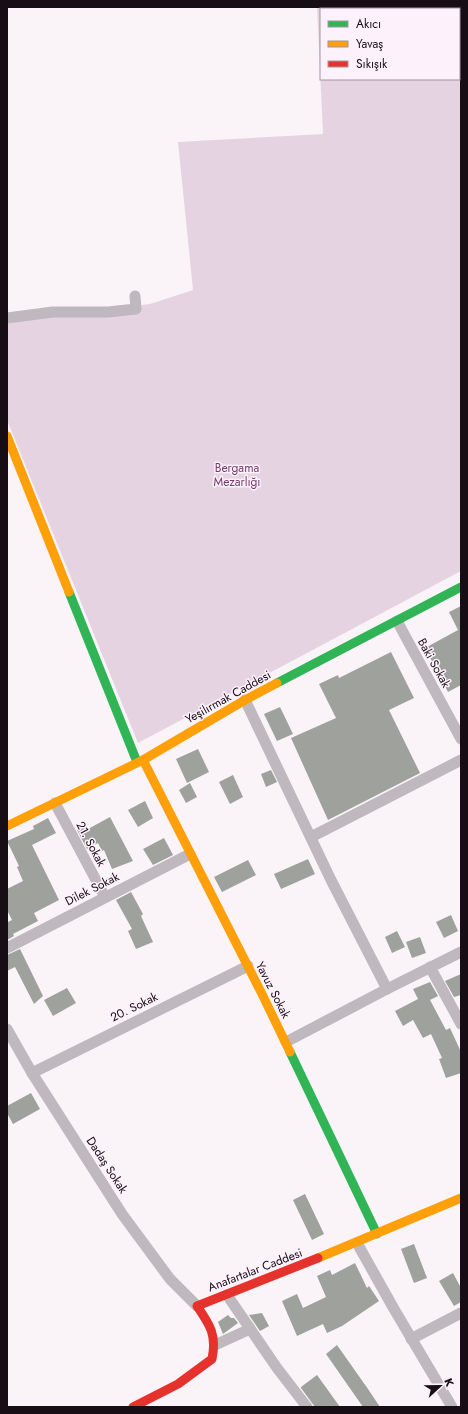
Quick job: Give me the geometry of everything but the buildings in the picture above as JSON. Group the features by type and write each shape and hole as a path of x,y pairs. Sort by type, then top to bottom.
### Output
{"street":[{"path":"7,318 53,312 108,312 136,309 135,296"},
{"name":"Yavuz Sokak","path":"7,436 140,761 248,966 286,1042 377,1234"},
{"name":"Yeşilırmak Caddesi","path":"7,826 140,761 245,700 461,587"},
{"name":"Baki Sokak","path":"397,621 461,739"},
{"path":"245,700 387,989"},
{"path":"311,837 461,760"},
{"name":"21. Sokak","path":"55,803 105,897"},
{"name":"Dilek Sokak","path":"7,948 190,854"},
{"path":"286,1042 461,952"},
{"name":"20. Sokak","path":"32,1073 248,966"},
{"path":"430,967 461,1022"},
{"name":"Dadaş Sokak","path":"7,1029 32,1073 122,1214 170,1279 197,1306"},
{"name":"Anafartalar Caddesi","path":"215,1345 211,1326 197,1306 460,1201"},
{"path":"357,1243 411,1339 452,1407"},
{"path":"226,1295 307,1407"},
{"path":"411,1339 461,1313"},
{"path":"133,1407 178,1384 212,1360 215,1345 250,1329"}],"green space":[{"name":"Bergama Mezarlığı","path":"317,7 461,7 461,571 138,743 7,420 7,323 150,304 193,290 178,142 323,134 320,80 460,80 460,8 320,8 320,70"}],"traffic: fast":[{"path":"277,683 461,587"},
{"path":"69,592 137,762"},
{"path":"290,1052 377,1234"}],"traffic: slow":[{"path":"7,436 69,592"},
{"path":"7,826 143,760 245,700 277,683"},
{"path":"143,760 290,1052"},
{"path":"318,1258 461,1198"}],"traffic: jam":[{"path":"133,1407 178,1384 212,1359 214,1343 213,1337 206,1319 197,1306 318,1258"}]}
